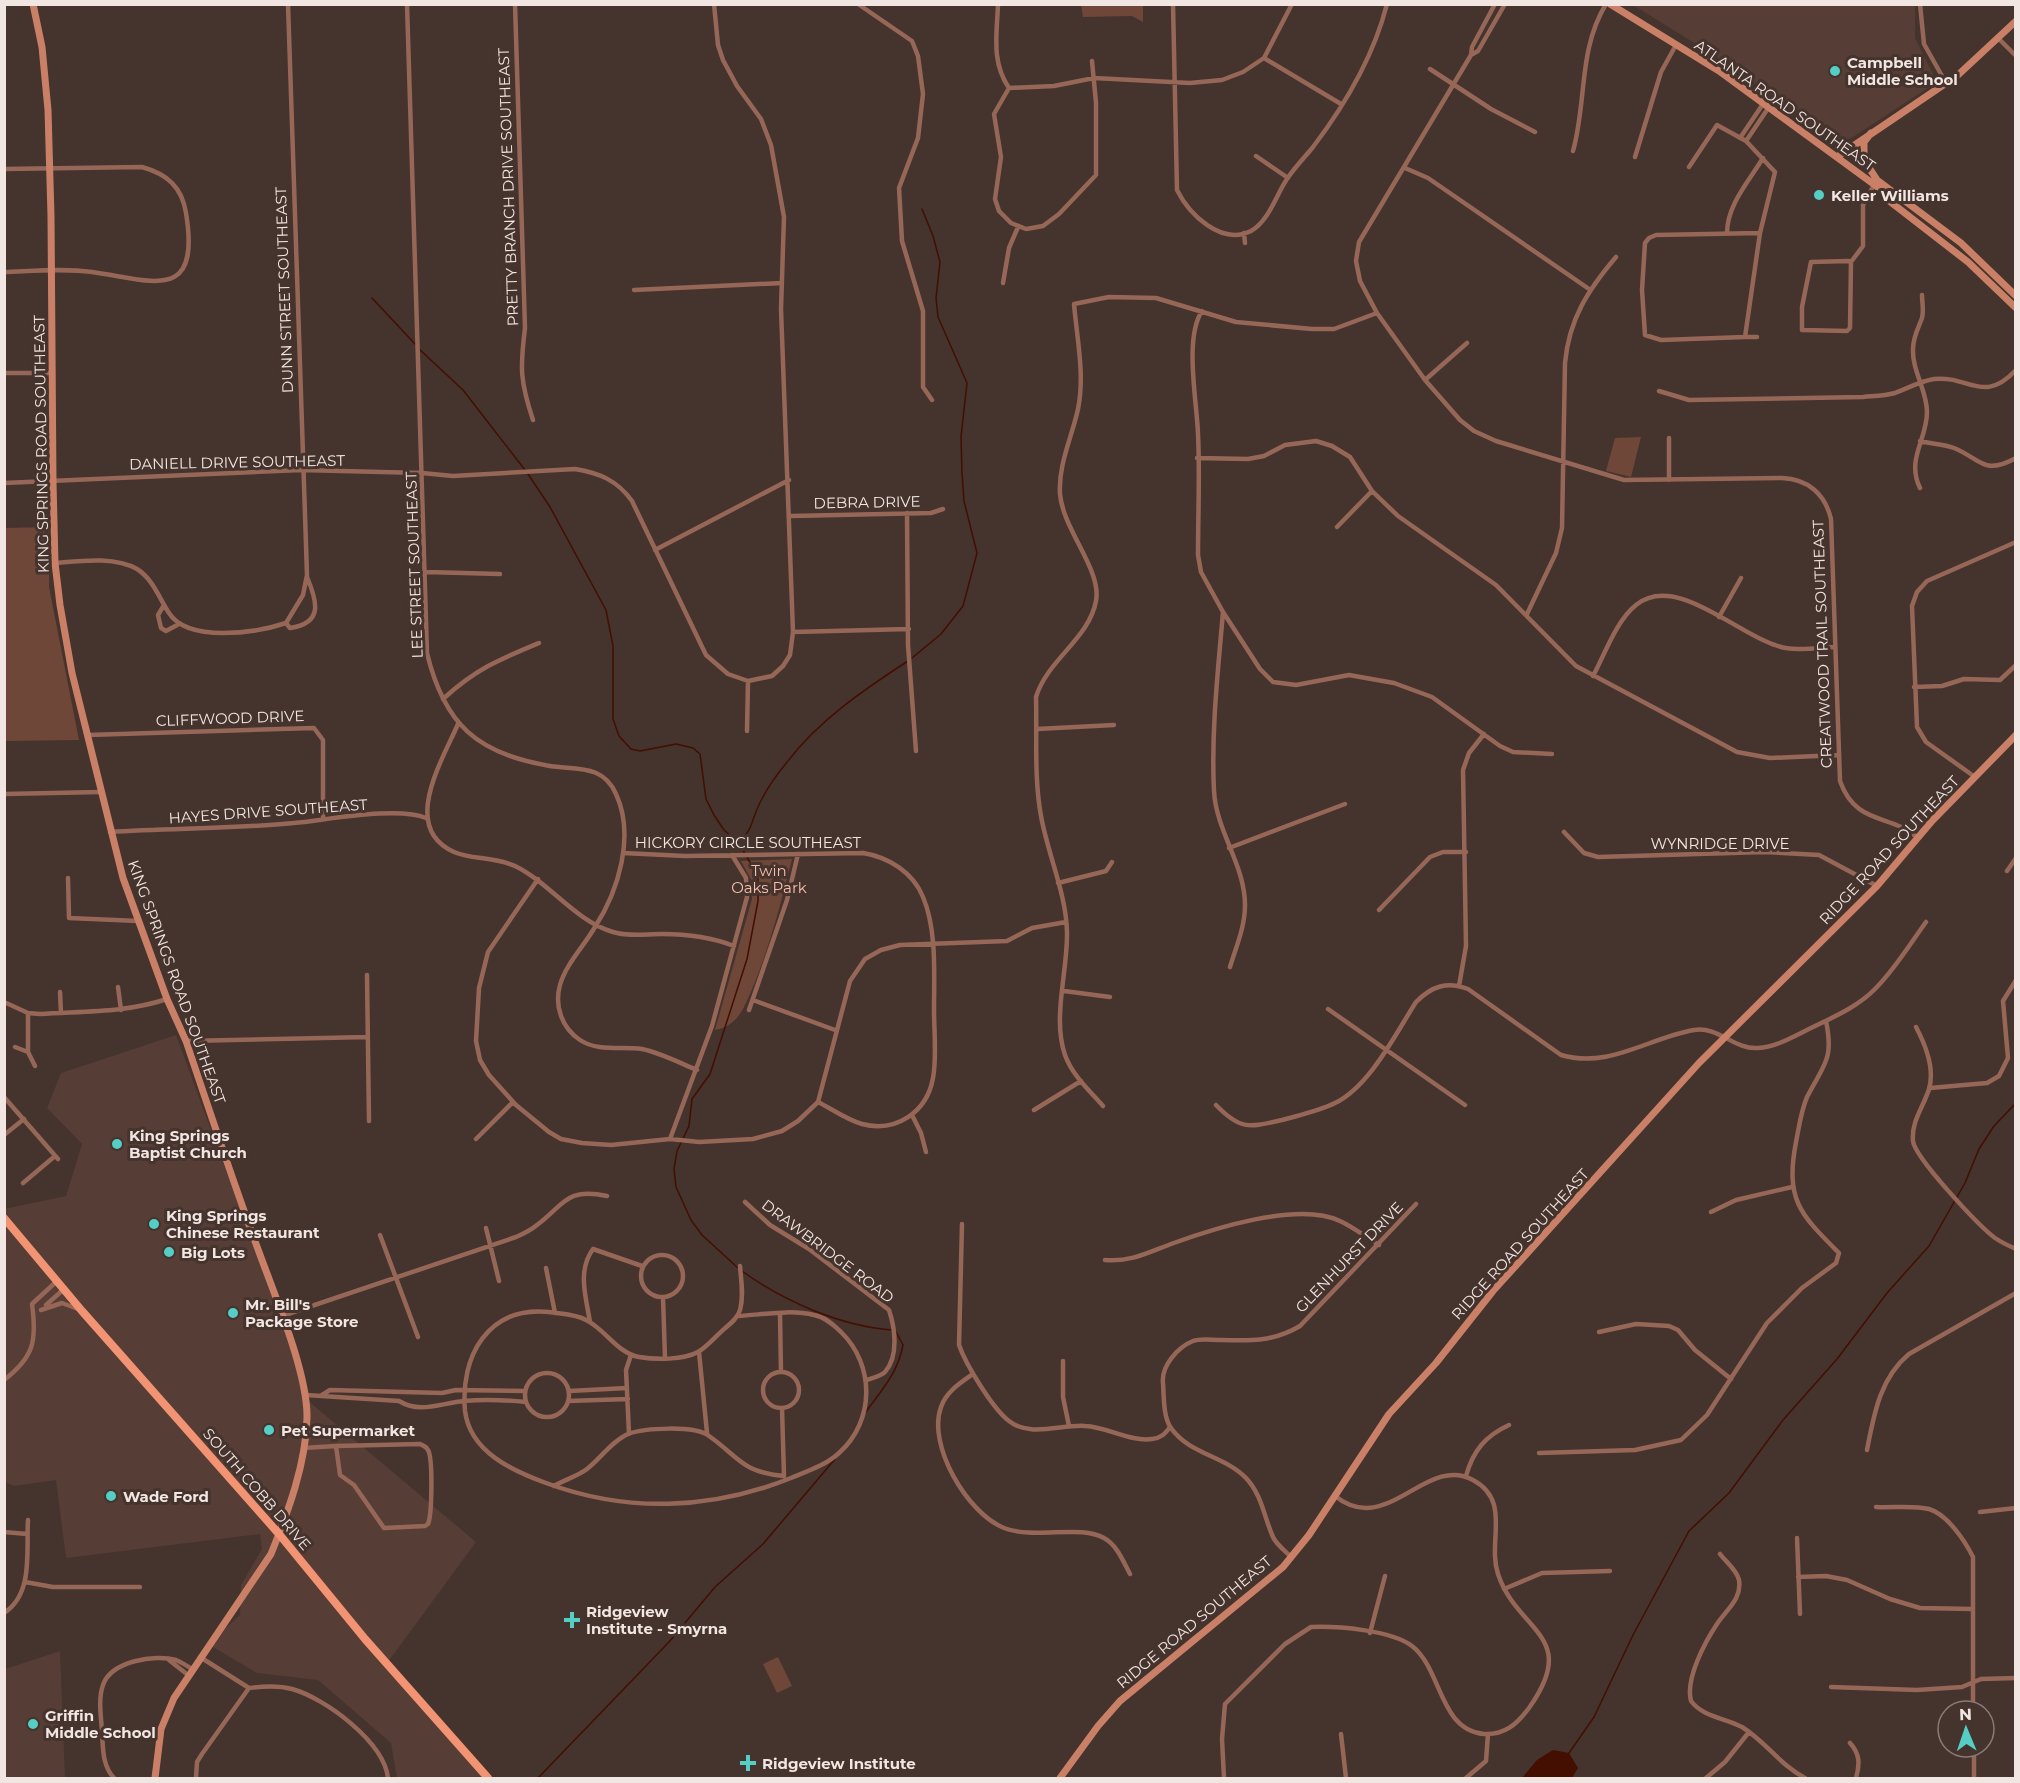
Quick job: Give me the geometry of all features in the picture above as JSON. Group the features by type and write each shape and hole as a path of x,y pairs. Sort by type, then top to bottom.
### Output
{"main road":[{"name":"SOUTH COBB DRIVE","path":"4,1218 488,1779"}],"street":[{"name":"KING SPRINGS ROAD SOUTHEAST","path":"33,4 46,73 52,271 55,563 66,644 110,832 138,921 167,999 186,1041 282,1316 306,1395 307,1418 303,1448 279,1534 271,1554 190,1672 164,1719 158,1743 155,1779"},
{"name":"DUNN STREET SOUTHEAST","path":"55,563 125,563 148,578 164,605 179,624 202,632 263,629 286,623 303,595 307,575 288,4"},
{"name":"LEE STREET SOUTHEAST","path":"407,4 427,653 434,683 458,724 493,750 551,766 590,769 606,779 615,790 622,807 623,853 616,884 597,926 567,969 560,985 557,1004 567,1028 586,1044 651,1051 697,1070"},
{"name":"PRETTY BRANCH DRIVE SOUTHEAST","path":"515,4 525,328 520,369 523,389 533,420"},
{"path":"714,4 718,45 723,60 737,86 761,119 771,145 784,217 782,283 794,632 790,655 783,666 772,676 748,681 747,731"},
{"path":"858,4 912,41 918,56 923,94 918,138 899,188 902,242 923,311 923,387 932,400"},
{"path":"998,4 996,47 998,64 1009,88"},
{"path":"1173,4 1177,190 1186,206 1203,222 1225,233 1244,233 1261,223 1288,178 1314,146 1341,104 1377,39 1387,4"},
{"path":"1009,88 1054,86 1094,78 1222,80 1243,72 1264,58 1292,4"},
{"name":"CREATWOOD TRAIL SOUTHEAST","path":"1495,4 1454,85 1359,242 1356,261 1360,281 1377,313 1425,380 1460,420 1474,431 1496,441 1624,480 1792,478 1817,491 1824,500 1831,519 1840,781 1854,805 1870,817 1904,829 1918,838"},
{"name":"CREATWOOD TRAIL SOUTHEAST","path":"1471,55 1478,51 1505,4"},
{"path":"1573,151 1580,116 1590,35 1608,4"},
{"name":"ATLANTA ROAD SOUTHEAST","path":"1608,4 1676,45 1837,156 1883,191 1888,200 1968,262 2016,308"},
{"path":"1920,4 1922,39 1946,83"},
{"path":"1837,156 1946,83 2016,21"},
{"path":"1998,38 2016,56"},
{"path":"1635,157 1661,72 1676,45"},
{"path":"1264,58 1341,104"},
{"path":"1009,88 994,114 1001,157 995,199 1004,218 1018,227 1034,228 1052,221 1096,175 1092,61"},
{"path":"1430,69 1535,132"},
{"path":"1743,139 1766,105"},
{"path":"1689,167 1717,125 1743,139 1775,172 1760,233 1745,337"},
{"path":"1871,133 1864,142 1864,160 1877,180 1895,193"},
{"path":"1256,156 1288,178"},
{"path":"1727,233 1728,216 1732,207 1763,158"},
{"path":"4,169 142,167 167,177 184,201 188,247 182,271 173,278 161,282 144,282 91,272 4,272"},
{"path":"1405,168 1428,178 1589,289"},
{"path":"1851,262 1811,262 1802,307 1802,330 1847,332 1850,328 1851,262 1863,246 1863,205 1874,184"},
{"name":"ATLANTA ROAD SOUTHEAST","path":"1883,191 1895,193 1961,243 2016,296"},
{"path":"1004,283 1009,248 1018,227"},
{"path":"1244,233 1245,243"},
{"path":"1757,337 1651,339 1645,335 1643,327 1644,254 1649,238 1656,235 1760,233"},
{"path":"1527,614 1556,553 1562,528 1566,351 1576,314 1589,289 1616,257"},
{"path":"634,290 782,283"},
{"path":"1920,488 1915,478 1916,449 1927,412 1912,350 1916,329 1922,318 1922,295"},
{"path":"1104,1106 1081,1082 1065,1055 1061,1018 1066,922 1041,815 1037,729 1036,697 1040,684 1055,661 1088,623 1097,598 1096,584 1067,523 1060,492 1062,465 1078,408 1081,372 1074,304 1093,299 1129,296 1156,298 1236,322 1312,329 1334,329 1377,313"},
{"path":"1202,311 1197,318 1194,339 1198,555 1201,572 1223,612 1260,669 1273,682 1296,685 1349,675 1394,683 1432,697 1513,752 1552,754"},
{"path":"1425,380 1467,343"},
{"path":"1659,391 1689,400 1863,397 1886,395 1921,383 1947,379 1986,388 1997,386 2016,370"},
{"path":"4,373 53,373"},
{"path":"1669,438 1669,480"},
{"path":"1197,458 1248,459 1264,456 1285,445 1316,441 1332,446 1350,457 1372,491 1425,537 1497,585 1527,614 1542,634 1576,666 1737,752 1770,758 1838,755"},
{"path":"1920,441 1954,448 1978,464 1989,467 2001,466 2016,458"},
{"name":"DANIELL DRIVE SOUTHEAST","path":"4,483 302,470 453,476 575,469 593,472 622,488 640,514 706,655 728,674 748,681"},
{"path":"655,550 789,480"},
{"path":"1337,527 1372,491"},
{"name":"DEBRA DRIVE","path":"790,516 931,513 943,509"},
{"path":"907,513 909,629 916,751"},
{"path":"1975,777 1921,736 1915,717 1912,606 1917,592 1935,576 2016,542"},
{"path":"426,572 500,574"},
{"name":"DUNN STREET SOUTHEAST","path":"286,623 290,628 302,626 313,617 317,606 307,575"},
{"path":"1719,617 1740,578"},
{"path":"1593,676 1627,615 1646,598 1674,595 1777,646 1834,647"},
{"name":"DUNN STREET SOUTHEAST","path":"164,605 158,615 161,628 166,631 173,630 179,624"},
{"path":"1223,612 1215,705 1214,792 1218,819 1241,879 1245,903 1244,923 1230,967"},
{"path":"794,632 909,629"},
{"path":"443,699 467,678 501,657 539,643"},
{"path":"1914,687 1942,686 1964,679 2000,680 2016,665"},
{"path":"458,724 432,785 426,818 433,838 449,849 469,856 499,860 538,879 597,926 619,934 678,934 734,946"},
{"path":"1037,729 1114,725"},
{"name":"CLIFFWOOD DRIVE","path":"87,735 314,728 323,740 323,819"},
{"path":"1459,986 1466,946 1463,770 1469,753 1484,734"},
{"name":"RIDGE ROAD SOUTHEAST","path":"1060,1779 1098,1726 1120,1701 1254,1593 1291,1557 1394,1408 1436,1363 1504,1279 1725,1037 1877,886 1918,838 2016,735"},
{"path":"4,794 101,792"},
{"path":"1229,848 1345,804"},
{"name":"HAYES DRIVE SOUTHEAST","path":"110,832 294,824 323,819 415,813 426,818"},
{"name":"WYNRIDGE DRIVE","path":"1564,832 1584,853 1598,857 1765,852 1819,855 1877,886"},
{"path":"1379,910 1430,857 1443,852 1466,852"},
{"name":"HICKORY CIRCLE SOUTHEAST","path":"623,853 732,855 863,853 891,861 910,878 923,896 934,978 933,1078 928,1095 913,1117"},
{"path":"749,1010 787,900 798,854"},
{"path":"670,1139 697,1070 748,890 746,878 732,855"},
{"path":"2007,871 2016,858"},
{"path":"1058,883 1106,871 1112,862"},
{"path":"68,878 69,918 138,921"},
{"path":"538,879 488,952 478,988 476,1041 480,1060 489,1075 513,1102 549,1132 561,1139 611,1145 670,1139 699,1142 765,1137 790,1126 818,1102 835,1030 850,981 865,959 890,947 931,943 1006,941 1032,928 1066,922"},
{"path":"1216,1105 1240,1125 1253,1127 1305,1114 1337,1102 1362,1082 1416,1002 1426,992 1440,985 1468,989 1561,1055 1578,1060 1612,1056 1695,1030 1708,1029 1738,1046 1759,1048 1779,1044 1841,1014 1876,988 1926,922"},
{"path":"367,975 369,1121"},
{"path":"1930,1088 1987,1083 1999,1076 2008,1058 2003,1001 2016,980"},
{"path":"118,987 121,1010"},
{"path":"1064,991 1110,997"},
{"path":"60,992 60,1013"},
{"path":"4,1002 28,1014 121,1010 167,999"},
{"path":"753,1000 835,1030"},
{"path":"1328,1009 1465,1105"},
{"path":"28,1014 28,1052 34,1066"},
{"path":"1539,1453 1635,1450 1660,1447 1681,1440 1707,1415 1767,1323 1802,1288 1839,1258 1839,1253 1803,1215 1792,1194 1794,1154 1806,1100 1830,1052 1826,1021"},
{"path":"1916,1027 1928,1058 1930,1088 1921,1106 1913,1134 1913,1143 1920,1156 1976,1221 1996,1238 2016,1249"},
{"path":"186,1041 368,1037"},
{"path":"15,1047 28,1052"},
{"path":"1034,1110 1081,1082"},
{"path":"4,1097 57,1157 23,1183"},
{"path":"476,1139 513,1102"},
{"path":"818,1102 852,1120 869,1126 887,1125 913,1117 921,1133 926,1152"},
{"path":"4,1135 24,1119"},
{"path":"1711,1212 1737,1200 1792,1186"},
{"path":"282,1316 516,1238 537,1225 559,1203 571,1196 595,1193 607,1196"},
{"name":"DRAWBRIDGE ROAD","path":"745,1202 770,1226 809,1249 889,1310 893,1322 894,1353 884,1372 867,1380"},
{"name":"GLENHURST DRIVE","path":"1170,1427 1162,1379 1164,1370 1183,1346 1195,1340 1257,1341 1286,1334 1300,1326 1416,1204"},
{"path":"1106,1260 1122,1262 1140,1258 1203,1233 1296,1214 1339,1220 1379,1245"},
{"path":"962,1224 959,1346 972,1374 1009,1421 1023,1428 1104,1427 1139,1439 1153,1440 1164,1436 1170,1427 1191,1446 1230,1464 1247,1479 1267,1516 1274,1538 1291,1557"},
{"path":"486,1228 499,1281"},
{"path":"380,1235 418,1337"},
{"path":"590,1322 584,1278 585,1260 593,1249 642,1266"},
{"path":"658,1254 671,1256 681,1266 683,1272 681,1286 676,1292 663,1297 649,1293 644,1288 640,1274 642,1266 658,1254"},
{"path":"738,1316 814,1314 829,1320 850,1341 867,1380 865,1414 849,1443 825,1463 732,1498 653,1505 599,1499 514,1472 492,1455 475,1437 465,1415 464,1390 468,1364 476,1346 491,1328 510,1316 525,1312 555,1313 590,1322 631,1355 684,1357 699,1352 738,1316 742,1299 740,1266"},
{"path":"546,1268 555,1313"},
{"path":"4,1380 29,1356 33,1346 32,1304 58,1280"},
{"path":"41,1310 65,1288"},
{"path":"1867,1450 1879,1398 1897,1364 1909,1354 2016,1293"},
{"path":"663,1297 665,1358"},
{"path":"33,1313 62,1303 82,1311"},
{"path":"780,1314 781,1372"},
{"path":"1599,1332 1636,1324 1669,1326 1678,1330 1695,1350 1731,1379"},
{"path":"699,1352 707,1433"},
{"path":"629,1434 626,1370 631,1355"},
{"path":"1063,1360 1063,1397 1069,1426"},
{"path":"781,1372 794,1378 799,1391 794,1403 782,1408 769,1403 763,1391 768,1378 781,1372"},
{"path":"543,1373 559,1376 569,1390 568,1401 559,1413 551,1416 536,1413 526,1402 525,1391 535,1376 543,1373"},
{"path":"972,1374 949,1393 942,1405 937,1428 942,1449 969,1500 989,1520 1024,1534 1089,1533 1105,1538 1117,1550 1130,1574"},
{"path":"569,1390 627,1388"},
{"path":"322,1395 330,1390 442,1393 464,1390 525,1391"},
{"path":"371,1391 371,1400"},
{"path":"306,1395 322,1395 330,1399 399,1401 410,1407 418,1408 465,1401 526,1402"},
{"path":"568,1401 628,1399"},
{"path":"782,1408 785,1477"},
{"path":"1466,1476 1476,1450 1486,1439 1509,1425"},
{"path":"554,1486 584,1472 618,1440 629,1434 673,1429 707,1433 742,1464 759,1472 785,1477"},
{"path":"303,1448 336,1446 420,1444 426,1447 429,1451 430,1472 428,1524 384,1528 379,1525 354,1485 340,1475 336,1446"},
{"path":"1224,1779 1222,1719 1225,1704 1234,1692 1285,1644 1311,1627 1370,1633 1402,1641 1417,1650 1458,1722 1478,1733 1506,1731 1520,1720 1542,1690 1548,1672 1546,1646 1504,1589 1495,1557 1497,1509 1494,1500 1483,1486 1466,1476 1445,1476 1373,1509 1354,1508 1335,1496"},
{"path":"1876,1507 1928,1509 1939,1514 1967,1545 1973,1557 1973,1699"},
{"path":"1980,1512 2016,1508"},
{"path":"4,1613 19,1599 25,1582 28,1520"},
{"path":"4,1532 27,1534"},
{"path":"1797,1538 1800,1614"},
{"path":"1720,1554 1738,1577 1739,1590 1736,1600 1716,1626 1706,1645 1693,1677 1690,1697 1694,1706 1704,1713 1749,1732 1781,1763 1805,1779"},
{"path":"1504,1589 1542,1573 1610,1571"},
{"path":"1370,1633 1385,1576"},
{"path":"1798,1577 1826,1576 1847,1580 1890,1599 1920,1608 1972,1609"},
{"path":"25,1582 53,1587 140,1587"},
{"path":"200,1657 249,1688 277,1686 315,1699 374,1745 383,1760 388,1779"},
{"path":"114,1779 105,1765 103,1754 101,1700 103,1684 109,1674 120,1667 152,1659 176,1660 190,1672"},
{"path":"1831,1687 1917,1690 1962,1687 1981,1679 2016,1678"},
{"path":"196,1779 197,1762 249,1688"},
{"path":"1706,1779 1725,1762 1749,1732"},
{"path":"1341,1734 1346,1779"},
{"path":"1466,1779 1486,1761 1488,1734"},
{"path":"1850,1743 1857,1751 1859,1767 1856,1779"},
{"path":"1974,1759 1974,1779"}],"shaded area":[{"name":"Campbell Middle School","path":"1633,5 1915,5 1915,38 1937,82 1853,137 1839,143 1717,57"},
{"path":"176,1035 279,1314 306,1399 476,1542 388,1662 485,1778 397,1778 391,1743 318,1680 257,1673 208,1644 240,1615 241,1585 262,1549 260,1534 66,1558 56,1480 14,1486 5,1482 4,1209 66,1196 82,1144 47,1108 61,1073"},
{"name":"Griffin Middle School","path":"60,1651 65,1778 5,1778 5,1669"},
{"path":"1553,1750 1569,1753 1578,1768 1572,1778 1522,1778 1537,1760"}],"green space":[{"path":"1081,5 1143,5 1143,22 1132,16 1083,17"},
{"path":"1641,437 1631,477 1606,471 1615,438"},
{"path":"49,527 49,587 79,740 5,741 4,528"},
{"name":"Twin Oaks Park","path":"792,859 771,936 751,993 735,1020 715,1030 752,899 752,881 741,861"},
{"path":"778,1657 792,1686 777,1693 763,1664"}],"waterway":[{"path":"912,658 941,634 963,606 977,553 964,501 962,473 961,437 967,383 938,317 936,298 940,262 922,209"},
{"path":"372,298 415,344"},
{"path":"418,348 463,390 525,470"},
{"path":"528,474 550,507 606,610 613,646 613,719 619,736 631,749 640,751 676,744 693,748 700,754 706,799 714,815 724,830 738,842 751,864 758,868 758,901 747,959 710,1074 692,1099 689,1126 677,1151 674,1169 676,1187 691,1220 702,1235 738,1268"},
{"path":"739,842 749,830 768,789 800,746 844,706 908,661"},
{"path":"1569,1753 1594,1717 1633,1635 1689,1531 1729,1493 1783,1420 1837,1359 1887,1293 1929,1246 1965,1183 1979,1149 1994,1126 2016,1103"},
{"path":"742,1271 775,1292 813,1310 852,1323 892,1330"},
{"path":"865,1413 888,1381 901,1355 903,1345 896,1332"},
{"path":"538,1778 669,1642 715,1587 763,1544 835,1459"}],"place":[{"name":"Campbell Middle School","path":"1835,71"},
{"name":"Keller Williams","path":"1819,195"},
{"name":"King Springs Baptist Church","path":"117,1144"},
{"name":"King Springs Chinese Restaurant","path":"154,1224"},
{"name":"Big Lots","path":"169,1252"},
{"name":"Mr. Bill's Package Store","path":"233,1313"},
{"name":"Pet Supermarket","path":"269,1430"},
{"name":"Wade Ford","path":"111,1496"},
{"name":"Ridgeview Institute - Smyrna","path":"572,1620"},
{"name":"Griffin Middle School","path":"33,1724"},
{"name":"Ridgeview Institute","path":"748,1763"}]}
